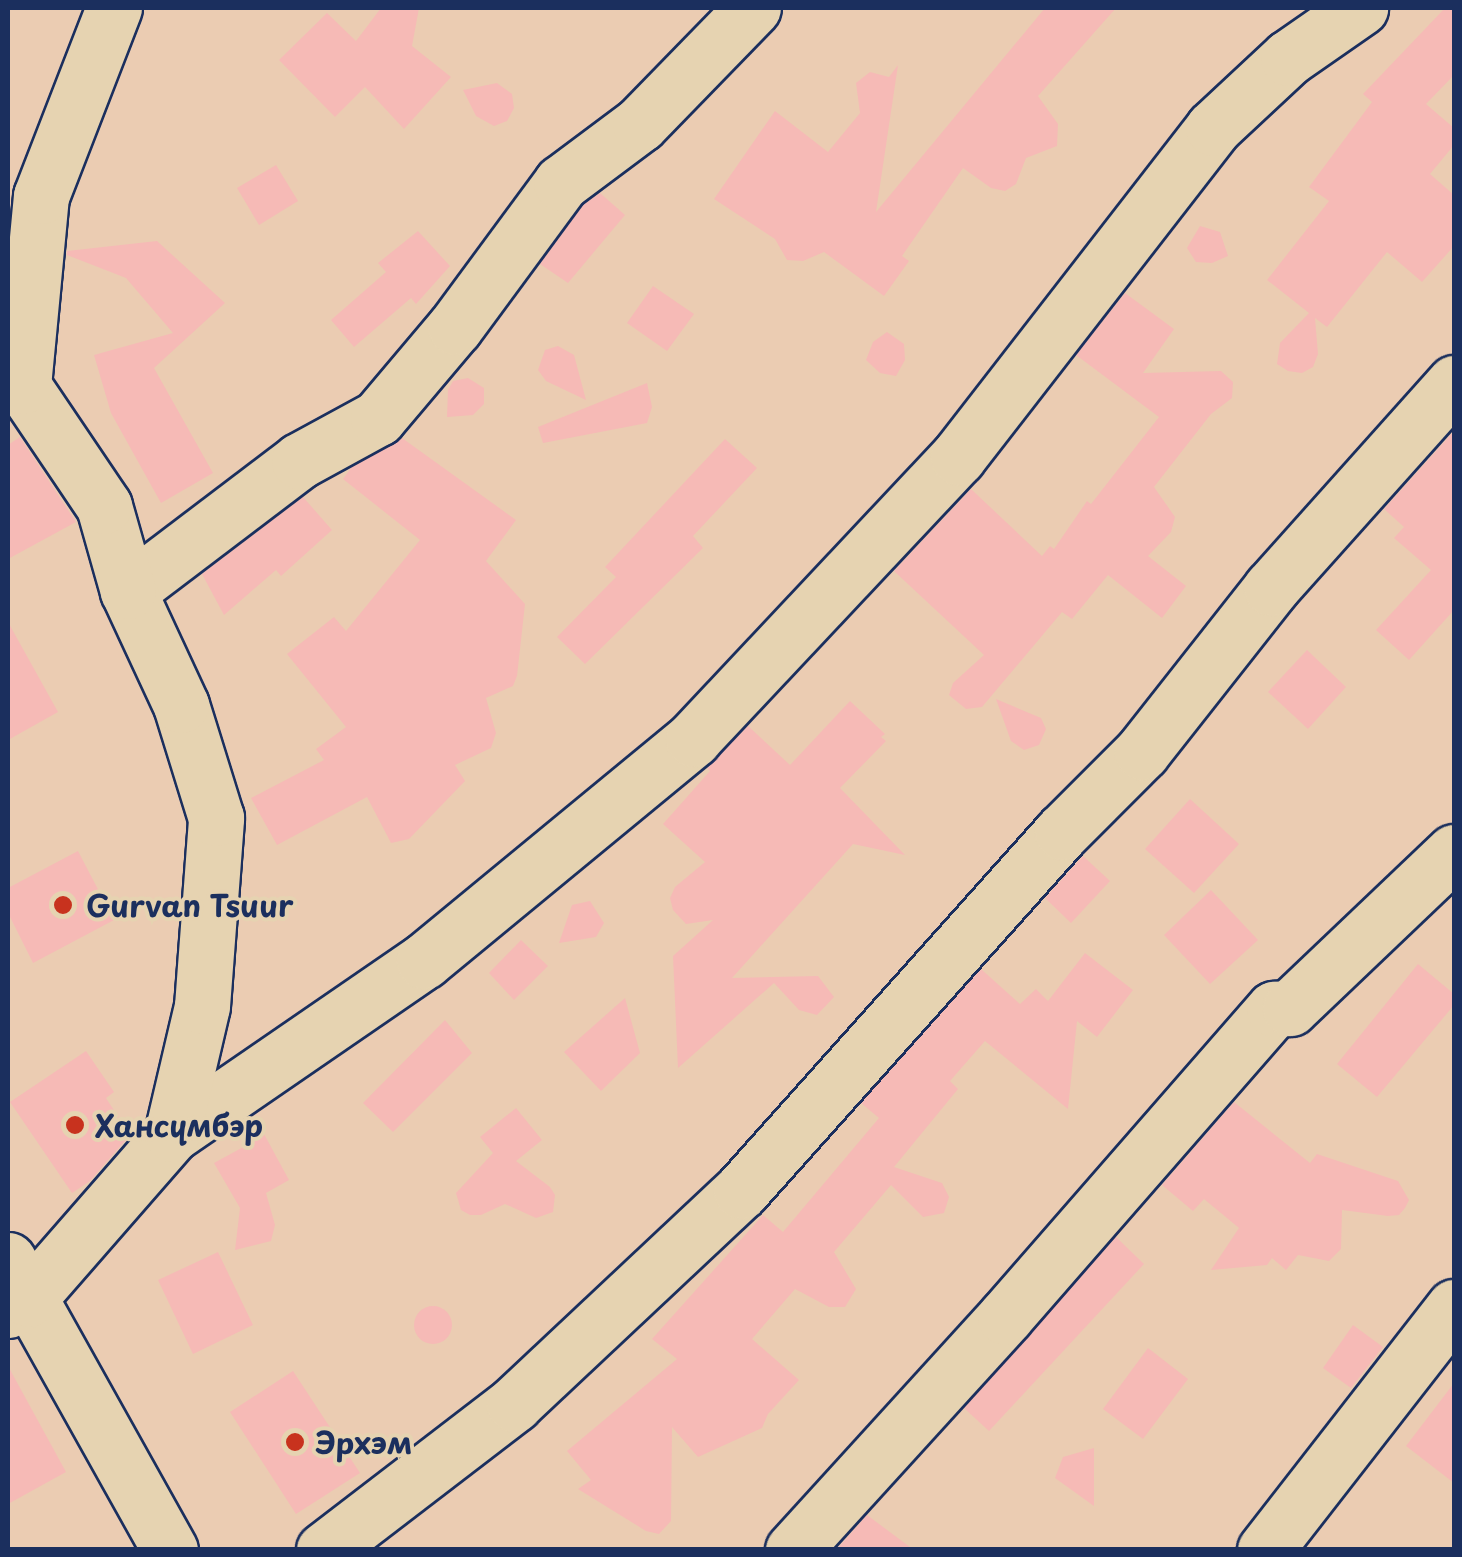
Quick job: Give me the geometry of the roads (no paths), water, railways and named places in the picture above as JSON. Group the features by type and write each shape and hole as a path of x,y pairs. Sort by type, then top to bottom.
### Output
{"street":[{"path":"114,8 41,196 15,385 104,506 128,590 181,705 216,818 202,1006 172,1134"},
{"path":"128,590 299,461 378,418 455,327 561,184 640,124 752,8"},
{"path":"170,1550 14,1290 172,1134 424,961 693,739 958,456 1213,128 1288,58 1360,8"},
{"path":"324,1550 514,1404 741,1191 1062,832 1142,752 1272,588 1454,383"},
{"path":"793,1550 1005,1317 1274,1009 1290,1008 1454,852"},
{"path":"1265,1550 1454,1307"}],"place":[{"name":"Gurvan Tsuur","path":"63,905"},
{"name":"Хансүмбэр","path":"75,1125"},
{"name":"Эрхэм","path":"295,1442"}]}
